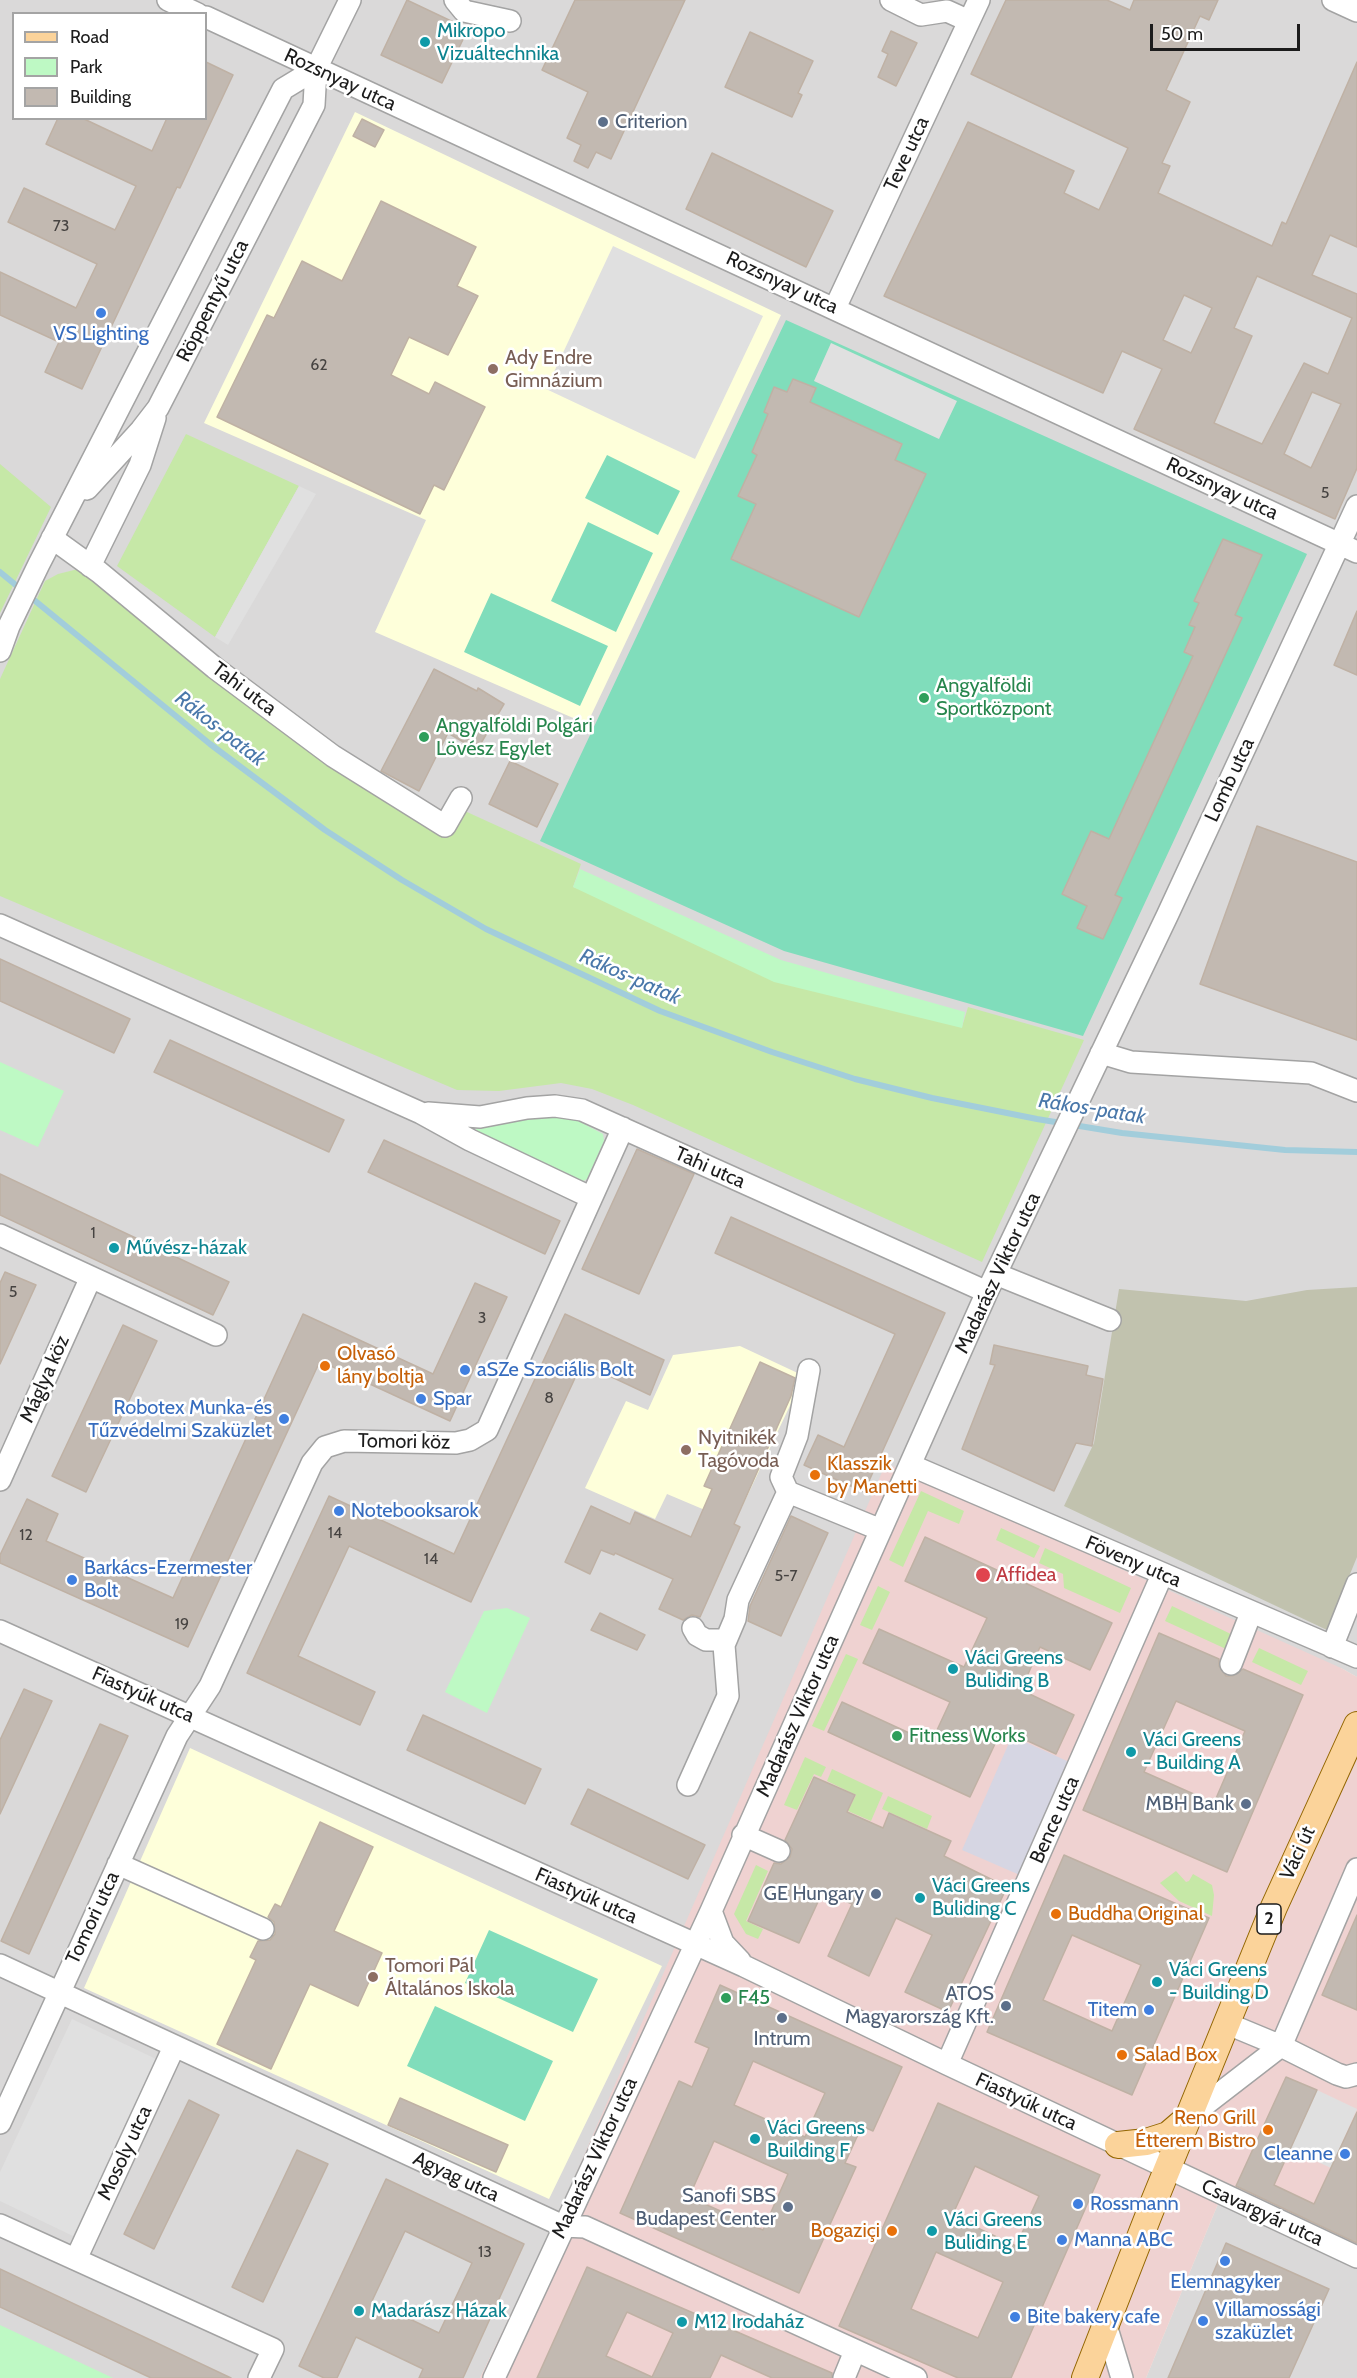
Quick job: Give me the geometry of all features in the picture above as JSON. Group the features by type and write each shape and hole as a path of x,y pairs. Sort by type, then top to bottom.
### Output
{"main road":[{"name":"Váci út","path":"1085,2378 1274,1907 1357,1725"},
{"path":"1118,2145 1146,2142 1168,2135 1189,2116"}],"street":[{"path":"168,0 194,12"},
{"name":"Röppentyű utca","path":"68,510 141,430 158,408 314,105 316,69 350,0"},
{"path":"454,0 464,11 510,21"},
{"path":"891,0 921,15 947,11 969,21"},
{"name":"Teve utca","path":"835,308 979,0"},
{"path":"1333,0 1357,11"},
{"name":"Rozsnyay utca","path":"207,17 1348,548"},
{"name":"Röppentyű utca","path":"0,651 9,626 52,538 283,89 316,69"},
{"path":"90,566 140,465 158,408"},
{"name":"Lomb utca","path":"1101,1053 1348,548 1357,506"},
{"name":"Tahi utca","path":"52,538 90,566 215,668 333,756 446,826 461,798"},
{"name":"Tahi utca","path":"0,925 421,1113 470,1140 590,1197"},
{"path":"1101,1053 1131,1062 1311,1073 1357,1091"},
{"name":"Madarász Viktor utca","path":"494,2378 711,1911 991,1283 1101,1053"},
{"name":"Tahi utca","path":"421,1113 480,1118 527,1108 555,1106 582,1110 991,1283 1110,1320"},
{"name":"Tomori köz","path":"190,1717 210,1686 312,1463 325,1447 344,1441 456,1443 470,1440 487,1430 622,1128"},
{"path":"0,1235 216,1335"},
{"name":"Máglya köz","path":"0,1480 91,1277"},
{"path":"810,1371 797,1436 781,1477 788,1492 880,1530"},
{"name":"Föveny utca","path":"910,1465 1357,1657"},
{"path":"688,1785 728,1696 725,1640 735,1619 738,1600 788,1492"},
{"name":"Bence utca","path":"947,2064 1162,1575"},
{"path":"1332,1647 1357,1584"},
{"path":"1231,1664 1251,1613"},
{"path":"693,1628 696,1635 706,1640 725,1640"},
{"name":"Fiastyúk utca","path":"0,1630 744,1966 1168,2169"},
{"name":"Tomori utca","path":"0,2123 177,1736 190,1717"},
{"path":"743,1835 779,1851"},
{"path":"118,1864 263,1929"},
{"path":"1189,2116 1281,2046 1357,1869"},
{"path":"711,1911 723,1943 744,1966"},
{"name":"Agyag utca","path":"0,1965 58,1994 564,2226 585,2228 855,2351 877,2370 916,2378"},
{"path":"1228,2024 1281,2046 1337,2074 1346,2077 1357,2074"},
{"name":"Mosoly utca","path":"76,2259 174,2047"},
{"name":"Csavargyár utca","path":"1168,2169 1357,2257"},
{"path":"0,2225 273,2349 259,2378"},
{"path":"1106,2325 1122,2378"},
{"path":"844,2378 855,2351"}],"shaded area":[{"path":"0,0 1357,0 1357,1677 1341,1668 551,2231 480,2378 0,2378"},
{"name":"Ady Endre Gimnázium","path":"355,112 781,315 587,724 375,632 426,520 204,423"},
{"path":"613,246 763,316 695,459 546,389"},
{"path":"831,343 957,401 939,439 814,381"},
{"path":"299,486 316,494 228,645 215,637"},
{"path":"1357,1287 1357,1557 1327,1630 1064,1506 1094,1443 1119,1289 1246,1301 1307,1290"},
{"name":"Nyitnikék Tagóvoda","path":"740,1346 804,1376 742,1507 719,1497 712,1513 667,1494 655,1519 585,1488 626,1401 648,1410 673,1355"},
{"path":"886,1463 1357,1677 1357,2248 1225,2187 1146,2378 480,2378 551,2231"},
{"path":"1012,1736 1078,1766 1029,1879 962,1850"},
{"name":"Tomori Pál Általános Iskola","path":"190,1748 662,1966 549,2199 84,1988"},
{"path":"72,2019 156,2059 73,2236 0,2201 0,2172"},
{"path":"1317,2090 1357,2109 1331,2168 1290,2149"},
{"path":"1225,2187 1357,2248 1357,2378 1146,2378"}],"green space":[{"name":"Angyalföldi Sportközpont","path":"786,320 1307,554 1083,1036 784,951 540,841"},
{"path":"186,434 299,486 215,637 117,566"},
{"path":"607,455 680,491 658,535 585,498"},
{"path":"0,464 51,507 0,613"},
{"path":"588,522 653,553 616,632 551,601"},
{"path":"90,566 445,825 456,807 581,864 573,887 962,1027 968,1007 1084,1040 982,1262 633,1105 592,1089 561,1083 499,1091 457,1090 0,896 0,679 45,581 58,574"},
{"path":"491,593 608,646 580,706 464,652"},
{"path":"580,869 781,960 965,1012 962,1028 774,982 573,887"},
{"path":"0,1062 64,1091 38,1147 0,1130"},
{"path":"542,1116 571,1117 603,1134 604,1141 587,1179 581,1182 475,1134 477,1126"},
{"path":"921,1491 964,1511 959,1524 928,1511 903,1567 889,1560"},
{"path":"1001,1528 1040,1546 1034,1558 996,1540"},
{"path":"1045,1548 1131,1588 1120,1613 1064,1588 1063,1574 1039,1563"},
{"path":"878,1586 890,1592 872,1630 860,1625"},
{"path":"1172,1606 1233,1635 1226,1649 1165,1621"},
{"path":"507,1608 530,1618 487,1713 445,1692 484,1611"},
{"path":"1259,1648 1308,1671 1301,1685 1252,1662"},
{"path":"846,1654 858,1659 824,1731 812,1726"},
{"path":"805,1757 826,1767 821,1777 814,1774 797,1810 784,1805"},
{"path":"832,1769 883,1793 871,1821 848,1811 856,1795 827,1781"},
{"path":"888,1796 932,1816 927,1829 882,1809"},
{"path":"756,1865 768,1871 746,1921 763,1929 758,1939 746,1934 734,1914"},
{"path":"1176,1871 1186,1882 1193,1874 1212,1885 1214,1895 1212,1916 1179,1901 1160,1883"},
{"path":"489,1930 598,1979 573,2032 465,1983"},
{"path":"435,2006 553,2061 525,2121 407,2066"},
{"path":"0,2325 113,2378 0,2378"}],"building":[{"name":"Mikropo Vizuáltechnika","path":"407,0 468,29 442,83 381,55"},
{"path":"575,0 685,0 611,159 596,152 588,168 574,161 581,145 567,138 588,92 542,70"},
{"path":"1006,0 1107,0 1130,10 1134,0 1218,0 1209,20 1200,16 1166,90 1190,102 1162,163 1170,166 1158,193 1272,246 1282,222 1286,224 1357,62 1357,247 1330,235 1312,275 1357,294 1357,468 1335,519 1134,429 1162,369 1122,351 1103,393 884,296 968,122 1074,171 1064,193 1099,210 1128,148 971,74","holes":["1257,276 1352,318 1328,374 1304,363 1262,444 1214,423 1252,336 1234,328","1184,295 1212,308 1191,353 1163,340","1312,392 1341,404 1311,468 1284,454"]},
{"path":"891,31 917,43 896,86 878,77 888,54 882,51"},
{"path":"750,32 813,61 798,93 802,95 792,117 725,87"},
{"path":"207,62 233,75 180,188 177,187 82,389 45,372 59,342 0,315 0,272 76,308 97,264 8,222 24,188 115,230 136,186 46,144 57,120 86,120 152,151 166,120 207,120"},
{"path":"362,119 384,130 375,147 353,136"},
{"path":"712,153 833,211 806,267 686,209"},
{"path":"381,201 476,247 457,286 478,296 448,355 409,337 391,375 429,394 435,382 485,407 444,490 434,485 420,514 217,417 267,315 274,318 302,261 342,281"},
{"path":"793,379 816,388 810,402 902,444 895,460 926,474 859,617 731,559 756,504 738,496 757,455 752,452 768,414 764,412 774,387 787,392"},
{"path":"1223,539 1262,555 1235,615 1242,618 1115,895 1122,898 1103,939 1077,928 1087,906 1062,894 1091,831 1109,839 1193,656 1184,652 1195,627 1189,625 1199,603 1194,601"},
{"path":"1357,611 1357,675 1334,665"},
{"path":"434,669 477,691 478,688 504,704 477,750 448,733 419,791 381,771"},
{"path":"510,761 558,784 537,827 489,804"},
{"path":"1257,826 1357,862 1357,1040 1200,984"},
{"path":"0,959 130,1019 114,1053 0,1001"},
{"path":"170,1040 344,1120 329,1152 154,1072"},
{"path":"384,1140 560,1221 545,1254 368,1172"},
{"path":"637,1149 694,1174 639,1294 582,1269"},
{"name":"Művész-házak","path":"0,1174 229,1282 213,1315 0,1215"},
{"path":"731,1217 945,1313 864,1492 804,1465 818,1435 844,1447 895,1334 715,1253"},
{"path":"5,1272 36,1285 0,1364 0,1283"},
{"path":"475,1283 507,1297 450,1421 320,1361 188,1647 0,1563 0,1555 27,1499 58,1514 46,1541 173,1598 303,1314 433,1374"},
{"path":"565,1314 664,1360 650,1395 582,1363 471,1602 349,1546 298,1656 375,1692 360,1725 247,1673 329,1496 454,1554"},
{"path":"123,1325 157,1341 86,1492 52,1476"},
{"path":"994,1345 1088,1366 1086,1375 1103,1379 1092,1446 1076,1443 1054,1491 962,1449 995,1365 990,1364"},
{"path":"760,1362 795,1378 791,1396 734,1524 740,1527 700,1617 692,1615 683,1620 659,1609 673,1579 615,1553 614,1555 601,1550 590,1574 565,1562 591,1506 630,1524 635,1512 691,1537 712,1489 704,1486"},
{"path":"791,1516 828,1533 781,1636 748,1621 750,1606"},
{"name":"Váci Greens Buliding B","path":"925,1537 1112,1623 1090,1670 1040,1647 1021,1690 1074,1715 1056,1754 1002,1729 970,1797 828,1732 842,1702 931,1743 950,1702 863,1663 879,1629 964,1667 987,1618 905,1581"},
{"path":"600,1613 645,1635 637,1650 591,1630"},
{"name":"Váci Greens - Building A","path":"1159,1633 1219,1659 1219,1666 1226,1676 1233,1676 1243,1669 1303,1695 1227,1872 1083,1810","holes":["1176,1701 1245,1731 1214,1803 1144,1772"]},
{"path":"24,1689 52,1701 0,1814 0,1740"},
{"path":"423,1715 541,1769 525,1804 407,1750"},
{"path":"100,1724 128,1736 29,1954 1,1941"},
{"name":"Váci Greens Buliding C","path":"814,1777 855,1795 847,1812 883,1828 889,1813 951,1841 944,1856 1007,1887 948,2012 905,1992 932,1935 896,1918 869,1976 828,1956 852,1904 823,1891 799,1943 748,1921 774,1863 781,1864 790,1857 792,1849 785,1840"},
{"path":"588,1789 705,1845 688,1879 571,1824"},
{"path":"320,1822 373,1847 334,1931 382,1953 358,2006 310,1984 271,2069 217,2044 256,1960 250,1957 258,1941 270,1940 275,1934 274,1922 268,1917 275,1904 281,1907"},
{"name":"Váci Greens - Building D","path":"1064,1855 1209,1918 1132,2095 987,2032","holes":["1072,1935 1141,1965 1112,2031 1043,2000"]},
{"path":"1357,1915 1357,2010 1322,1995"},
{"name":"Váci Greens Building F","path":"720,1985 902,2067 873,2131 862,2126 845,2163 856,2167 799,2293 620,2213 679,2081 692,2087 709,2048 695,2042","holes":["753,2061 825,2093 805,2137 734,2105","714,2141 788,2174 763,2230 689,2197"]},
{"path":"1286,2077 1317,2090 1274,2185 1314,2204 1357,2112 1357,2243 1236,2186"},
{"path":"400,2098 508,2145 496,2172 388,2125"},
{"path":"189,2100 219,2115 154,2249 124,2234"},
{"name":"Váci Greens Buliding E","path":"938,2103 1100,2175 1011,2378 958,2378 839,2326","holes":["975,2166 1039,2196 1016,2246 952,2216","936,2252 1003,2282 978,2338 911,2309"]},
{"path":"297,2150 328,2164 263,2302 232,2287"},
{"path":"386,2179 524,2244 463,2378 419,2378 423,2369 356,2337 337,2378 324,2378 299,2366","holes":["405,2231 472,2263 439,2333 372,2301"]},
{"path":"1226,2243 1329,2289 1289,2378 1168,2378"},
{"name":"M12 Irodaház","path":"587,2267 832,2373 832,2378 772,2378 721,2355 710,2378 537,2378","holes":["627,2312 673,2333 652,2377 606,2356"]},
{"path":"0,2269 231,2378 151,2378 0,2307"}],"waterway":[{"name":"Rákos-patak","path":"0,572 210,744 325,830 402,880 486,929 660,1011 772,1052 855,1079 932,1098 1122,1133 1285,1150 1357,1152"}],"place":[{"name":"Mikropo Vizuáltechnika","path":"425,42"},
{"name":"Criterion","path":"603,122"},
{"name":"VS Lighting","path":"101,313"},
{"name":"Ady Endre Gimnázium","path":"493,369"},
{"name":"Angyalföldi Sportközpont","path":"924,698"},
{"name":"Angyalföldi Polgári Lövész Egylet","path":"424,737"},
{"name":"Művész-házak","path":"114,1248"},
{"name":"Olvasó lány boltja","path":"325,1366"},
{"name":"aSZe Szociális Bolt","path":"465,1370"},
{"name":"Spar","path":"421,1399"},
{"name":"Robotex Munka-és Tűzvédelmi Szaküzlet","path":"284,1419"},
{"name":"Nyitnikék Tagóvoda","path":"686,1450"},
{"name":"Klasszik by Manetti","path":"815,1475"},
{"name":"Notebooksarok","path":"339,1511"},
{"name":"Affidea","path":"983,1575"},
{"name":"Barkács-Ezermester Bolt","path":"72,1580"},
{"name":"Váci Greens Buliding B","path":"953,1669"},
{"name":"Fitness Works","path":"897,1736"},
{"name":"Váci Greens - Building A","path":"1131,1752"},
{"name":"MBH Bank","path":"1246,1804"},
{"name":"GE Hungary","path":"876,1894"},
{"name":"Váci Greens Buliding C","path":"920,1898"},
{"name":"Buddha Original","path":"1056,1914"},
{"name":"Tomori Pál Általános Iskola","path":"373,1977"},
{"name":"Váci Greens - Building D","path":"1157,1982"},
{"name":"F45","path":"726,1998"},
{"name":"ATOS Magyarország Kft.","path":"1006,2006"},
{"name":"Titem","path":"1149,2010"},
{"name":"Intrum","path":"782,2018"},
{"name":"Salad Box","path":"1122,2055"},
{"name":"Reno Grill Étterem Bistro","path":"1268,2130"},
{"name":"Váci Greens Building F","path":"755,2139"},
{"name":"Cleanne","path":"1345,2154"},
{"name":"Rossmann","path":"1078,2204"},
{"name":"Sanofi SBS Budapest Center","path":"788,2207"},
{"name":"Bogaziçi","path":"892,2231"},
{"name":"Váci Greens Buliding E","path":"932,2231"},
{"name":"Manna ABC","path":"1062,2240"},
{"name":"Elemnagyker","path":"1225,2261"},
{"name":"Madarász Házak","path":"359,2311"},
{"name":"Bite bakery cafe","path":"1015,2317"},
{"name":"Villamossági szaküzlet","path":"1203,2321"},
{"name":"M12 Irodaház","path":"682,2322"}]}
